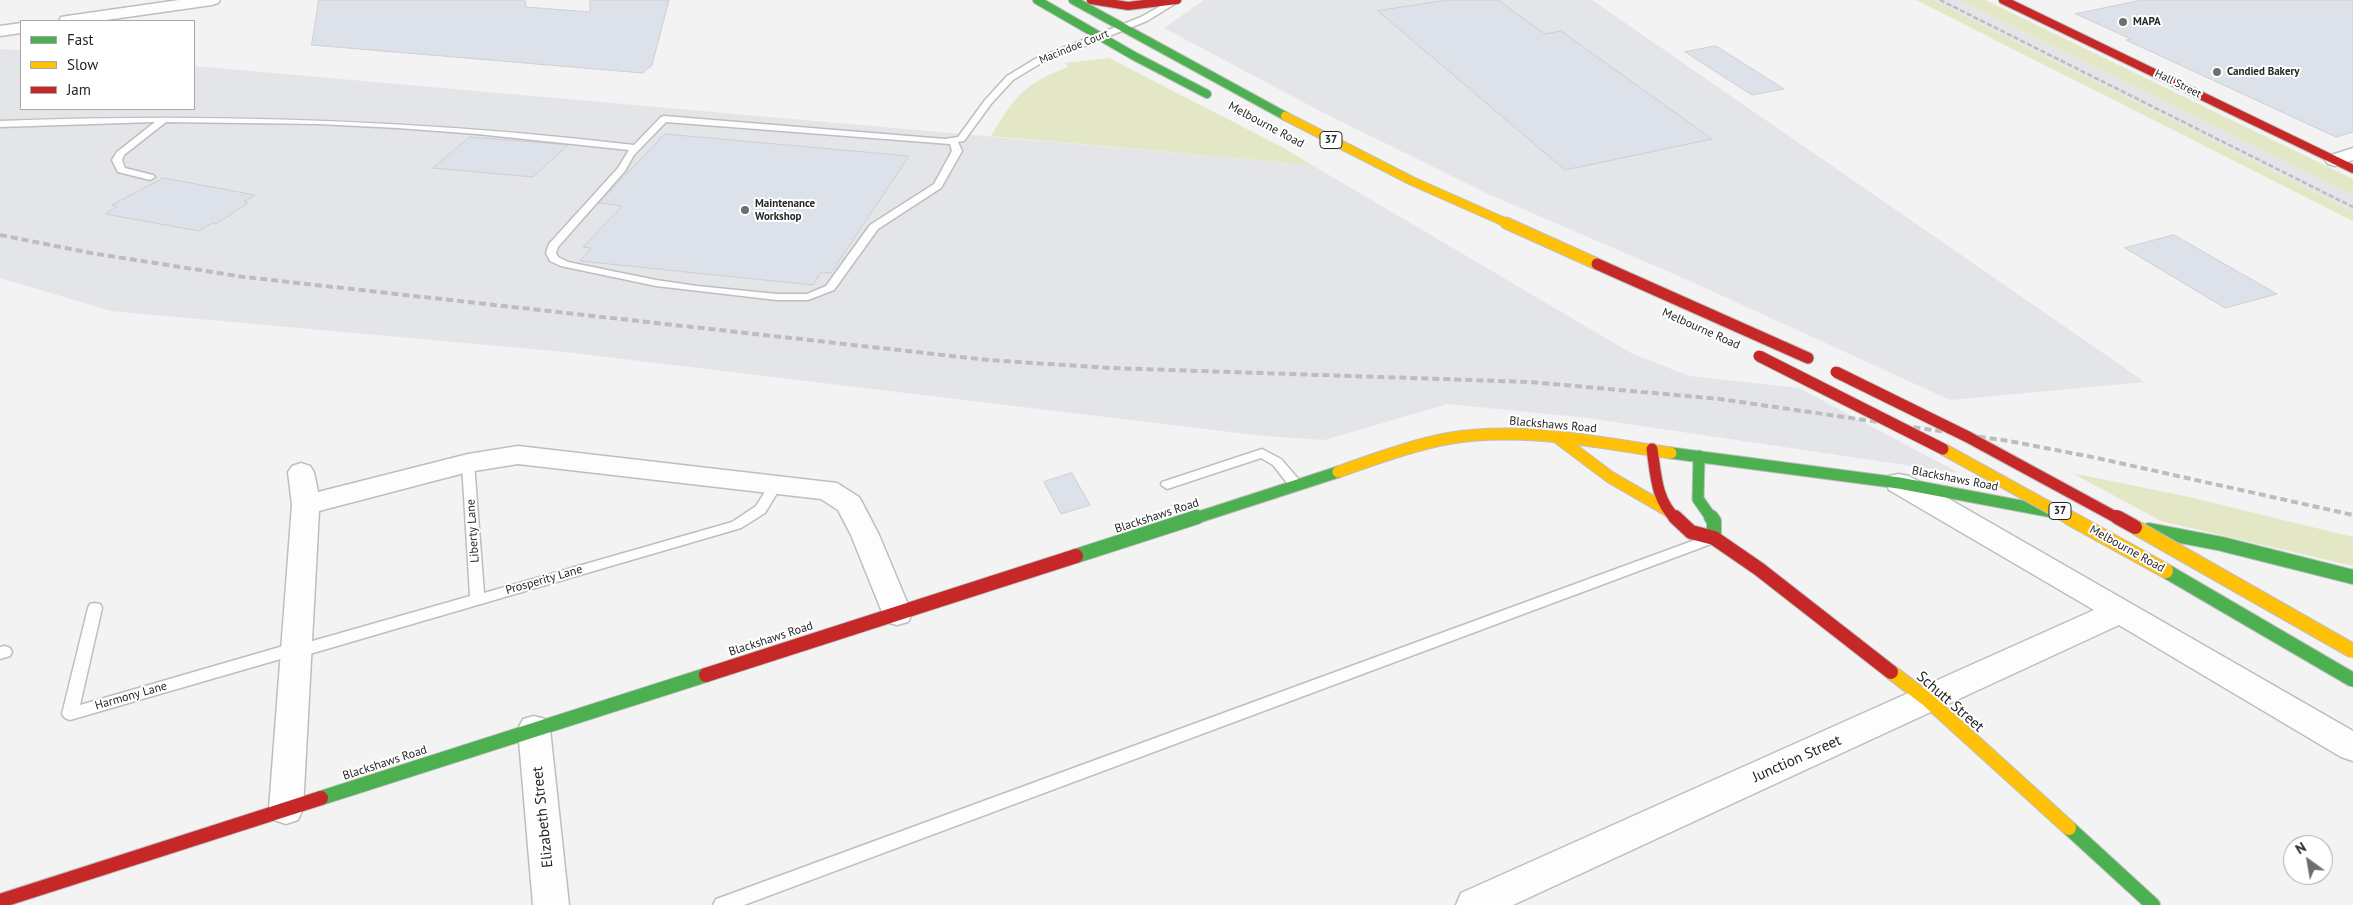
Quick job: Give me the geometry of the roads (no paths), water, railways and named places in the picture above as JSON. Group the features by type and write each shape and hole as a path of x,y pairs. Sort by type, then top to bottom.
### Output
{"main road":[{"name":"Melbourne Road","path":"1037,0 1101,37 1222,102"},
{"name":"Melbourne Road","path":"1073,0 1268,108 1412,181 1816,362 2051,481 2353,651"},
{"path":"1091,0 1128,6 1177,0"},
{"name":"Hall Street","path":"2003,0 2344,157 2353,169"},
{"name":"Melbourne Road","path":"1755,354 1856,403 2042,500 2353,680"},
{"name":"Blackshaws Road","path":"0,900 1406,450 1465,436 1514,434 1558,438 1899,483 2222,544 2353,577"},
{"path":"1558,438 1591,466 1633,493 1667,510"},
{"name":"Schutt Street","path":"1652,449 1658,491 1667,510 1691,532 1714,538 1759,570 1928,700 2153,905"},
{"path":"1699,456 1698,499 1714,522 1714,538"}],"street":[{"path":"74,20 212,0"},
{"path":"0,31 20,28"},
{"path":"306,505 468,464 518,455 827,490 849,504 865,535 897,614"},
{"path":"286,809 306,505 301,472"},
{"path":"1899,483 2353,747"},
{"name":"Junction Street","path":"1474,905 2119,612"},
{"name":"Elizabeth Street","path":"534,729 552,905"}],"lane":[{"name":"Macindoe Court","path":"954,142 961,139 988,102 1010,78 1038,61 1124,28 1177,0"},
{"path":"150,177 121,170 117,160 120,154 164,119"},
{"path":"0,124 69,120 164,119 423,126 554,138 635,148"},
{"path":"664,119 930,142 954,142 957,151 938,186 874,227 830,288 808,297 785,297 697,289 656,283 565,264 554,259 551,253 553,246 622,170 635,148 664,119"},
{"path":"1167,484 1262,453 1276,462 1296,485"},
{"name":"Liberty Lane","path":"468,464 477,599"},
{"name":"Prosperity Lane","path":"296,650 736,525 753,518 766,504 776,484"},
{"path":"722,905 1714,538"},
{"name":"Harmony Lane","path":"95,608 70,714 296,650"}],"railway":[{"path":"1940,0 2353,207"},
{"path":"0,235 91,253 244,277 988,360 1110,368 1531,382 1720,399 2009,441 2097,458 2353,515"}],"place":[{"name":"MAPA","path":"2123,22"},
{"name":"Candied Bakery","path":"2217,72"},
{"name":"Maintenance Workshop","path":"745,210"}]}
